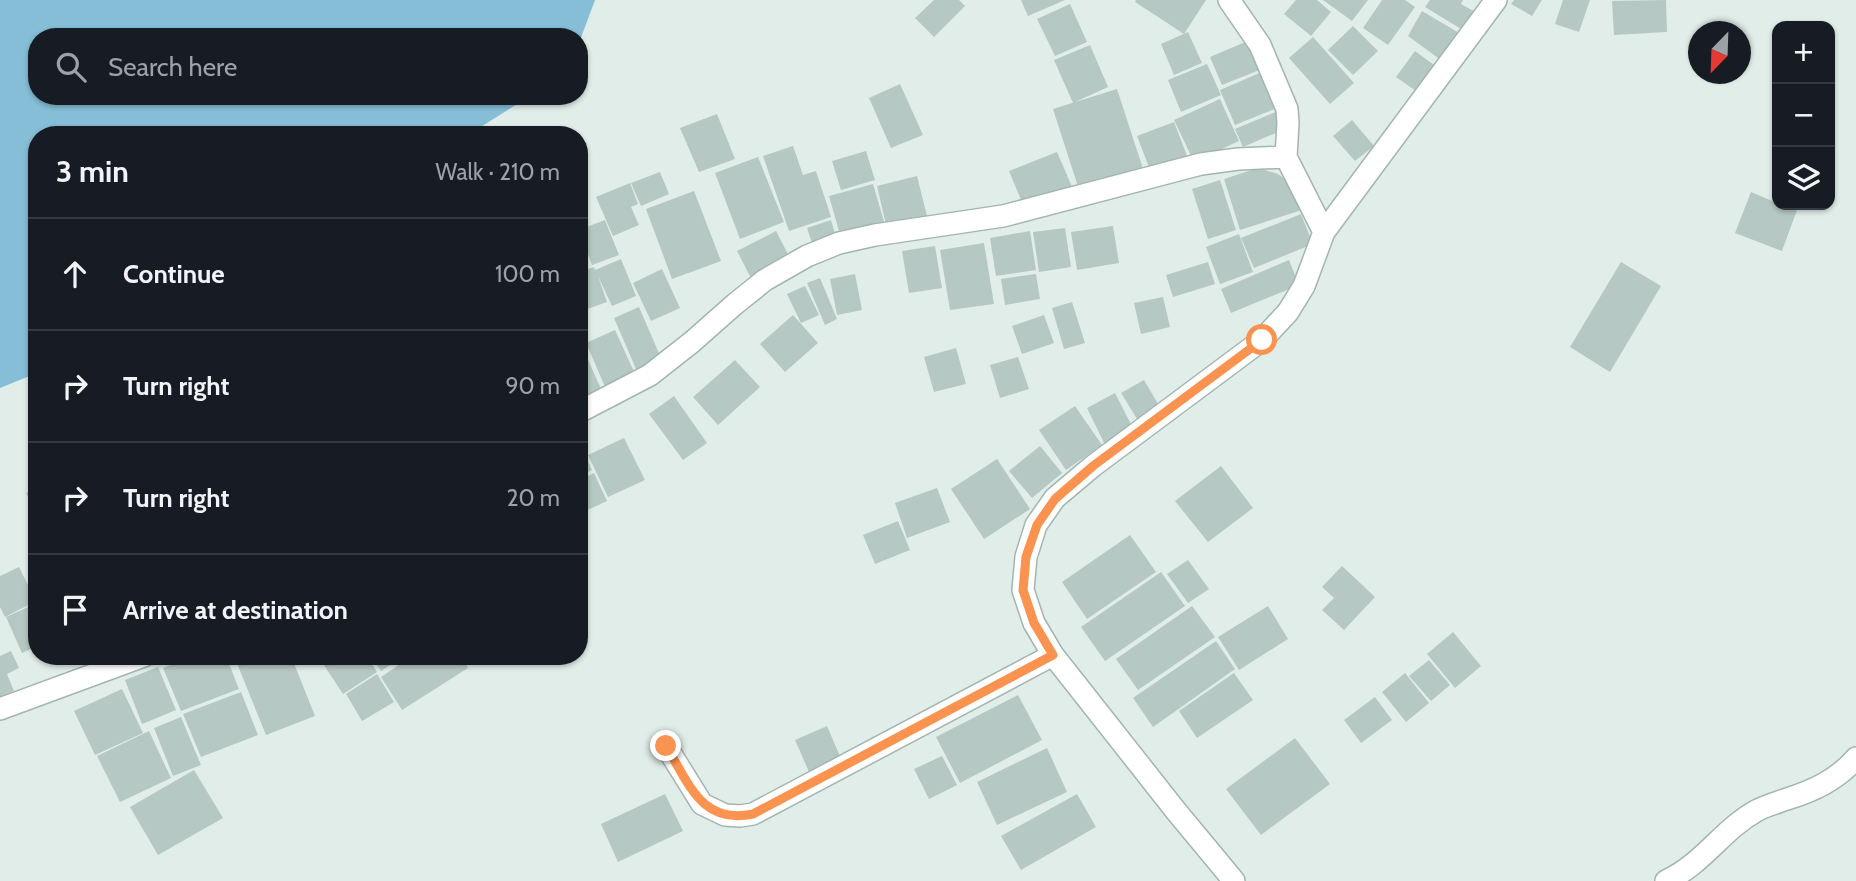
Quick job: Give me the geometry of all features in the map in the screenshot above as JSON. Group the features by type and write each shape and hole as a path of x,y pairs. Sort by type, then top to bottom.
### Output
{"street":[{"path":"1229,0 1260,46 1287,109 1286,157 1325,232"},
{"path":"1234,881 1053,655 1034,623 1023,590 1026,557 1037,525 1055,499 1093,466 1262,340 1288,312 1304,286 1325,232 1496,0"},
{"path":"588,407 650,375 765,280 807,256 839,243 888,232 1003,216 1200,164 1286,157"},
{"path":"666,746 702,804 725,815 753,814 1053,655"},
{"path":"0,709 120,665"},
{"path":"1666,881 1694,864 1749,815 1824,785 1856,758"}],"water":[{"path":"0,0 595,0 585,28 28,28 28,105 516,105 482,126 28,126 28,377 0,388"}],"building":[{"path":"934,0 959,0 965,6 934,37 915,18"},
{"path":"1021,0 1065,0 1028,16"},
{"path":"1206,0 1184,34 1135,2"},
{"path":"1296,0 1317,0 1331,12 1311,36 1284,14"},
{"path":"1323,0 1368,0 1352,21"},
{"path":"1382,0 1405,0 1415,7 1388,45 1363,28"},
{"path":"1430,0 1463,0 1461,4 1477,13 1466,32 1425,7"},
{"path":"1514,0 1542,0 1532,16 1511,4"},
{"path":"1563,0 1590,0 1579,32 1555,24"},
{"path":"1666,0 1667,32 1614,35 1612,1"},
{"path":"1070,4 1087,42 1055,56 1037,19"},
{"path":"1422,11 1461,34 1445,63 1408,36"},
{"path":"1353,26 1378,51 1353,75 1328,50"},
{"path":"1188,32 1202,63 1174,75 1161,44"},
{"path":"1313,37 1354,83 1330,104 1289,58"},
{"path":"1250,40 1262,69 1222,85 1210,57"},
{"path":"1090,45 1108,87 1073,103 1054,60"},
{"path":"1415,51 1434,65 1416,91 1396,77"},
{"path":"1207,64 1221,95 1181,112 1168,80"},
{"path":"1269,69 1284,105 1235,125 1220,90"},
{"path":"900,84 923,135 891,148 869,98"},
{"path":"1117,89 1145,175 1081,196 1053,109"},
{"path":"1220,99 1239,141 1194,162 1174,120"},
{"path":"1278,111 1285,129 1243,147 1235,129"},
{"path":"717,114 735,159 699,172 680,128"},
{"path":"1352,120 1374,146 1355,161 1333,136"},
{"path":"1174,122 1189,161 1152,175 1137,136"},
{"path":"793,146 803,175 816,171 831,217 789,231 763,156"},
{"path":"866,151 875,180 841,190 832,161"},
{"path":"1057,152 1073,189 1025,209 1009,171"},
{"path":"758,157 784,222 740,239 715,173"},
{"path":"1258,168 1278,174 1298,188 1305,209 1240,230 1224,179"},
{"path":"660,172 669,194 641,206 631,183"},
{"path":"917,176 928,220 887,229 877,186"},
{"path":"1220,180 1236,230 1208,239 1192,189"},
{"path":"630,183 638,204 631,207 639,225 613,236 596,197"},
{"path":"873,184 885,225 841,238 829,196"},
{"path":"694,191 721,261 672,279 646,209"},
{"path":"1751,192 1772,201 1772,210 1797,210 1782,251 1735,233"},
{"path":"1301,214 1313,244 1254,268 1241,238"},
{"path":"605,220 619,255 592,265 588,254 588,227"},
{"path":"831,220 837,240 814,249 807,228"},
{"path":"1113,226 1119,263 1077,270 1071,232"},
{"path":"1065,228 1071,267 1039,272 1033,232"},
{"path":"776,231 792,262 753,282 737,251"},
{"path":"1030,231 1036,270 996,276 990,238"},
{"path":"1239,234 1253,272 1220,284 1206,247"},
{"path":"984,243 994,304 950,310 940,250"},
{"path":"935,246 942,288 909,293 902,251"},
{"path":"621,259 636,296 612,306 598,276 607,302 588,309 588,269 594,267 595,270"},
{"path":"1289,260 1299,285 1231,313 1221,289"},
{"path":"1208,262 1215,284 1173,297 1166,275"},
{"path":"1621,262 1661,286 1610,372 1570,347"},
{"path":"662,269 680,308 651,321 633,283"},
{"path":"855,274 862,310 837,315 830,279"},
{"path":"1036,274 1040,299 1005,305 1001,279"},
{"path":"820,278 837,319 825,325 807,283"},
{"path":"805,286 819,315 801,323 787,294"},
{"path":"1163,297 1170,327 1141,334 1134,303"},
{"path":"1072,302 1085,343 1064,349 1052,308"},
{"path":"639,307 661,358 636,369 614,318"},
{"path":"793,315 818,343 785,372 760,344"},
{"path":"1044,315 1054,343 1022,354 1012,326"},
{"path":"615,330 636,376 606,389 588,342"},
{"path":"956,348 966,384 934,392 924,357"},
{"path":"1018,357 1029,389 1000,398 990,365"},
{"path":"588,360 605,398 588,406"},
{"path":"735,360 760,387 718,425 693,397"},
{"path":"1144,380 1161,409 1139,422 1121,393"},
{"path":"1115,393 1135,432 1106,447 1087,408"},
{"path":"674,396 707,443 683,460 649,414"},
{"path":"1075,406 1102,445 1066,470 1039,430"},
{"path":"624,438 645,480 608,497 588,455"},
{"path":"1040,446 1062,473 1032,498 1009,471"},
{"path":"997,459 1030,509 984,539 951,489"},
{"path":"1221,466 1253,508 1208,542 1175,501"},
{"path":"594,473 607,501 588,510 588,476"},
{"path":"937,488 950,522 907,538 895,503"},
{"path":"898,521 910,550 875,564 863,535"},
{"path":"1130,535 1156,572 1087,619 1062,582"},
{"path":"1188,560 1209,589 1188,603 1167,574"},
{"path":"1342,566 1375,597 1344,630 1322,610 1334,598 1322,587"},
{"path":"19,567 28,585 28,605 5,617 0,607 0,576"},
{"path":"1161,572 1185,606 1105,661 1081,627"},
{"path":"1192,606 1215,637 1138,690 1116,659"},
{"path":"1268,606 1288,639 1239,670 1218,637"},
{"path":"28,607 28,650 22,653 6,617"},
{"path":"1453,632 1481,666 1455,688 1427,654"},
{"path":"1216,641 1235,669 1153,727 1133,698"},
{"path":"11,651 19,668 7,674 14,691 0,697 0,656"},
{"path":"1429,660 1450,685 1431,701 1409,676"},
{"path":"170,665 230,665 239,689 181,711 163,668"},
{"path":"238,665 295,665 315,716 266,735"},
{"path":"324,665 373,665 377,672 343,694"},
{"path":"377,665 390,665 381,671"},
{"path":"399,665 466,665 468,668 402,710 381,677"},
{"path":"158,667 176,710 142,724 125,680"},
{"path":"1234,673 1253,700 1197,738 1179,711"},
{"path":"1405,673 1429,703 1406,722 1382,692"},
{"path":"377,674 394,702 362,721 346,694"},
{"path":"122,689 143,733 95,755 74,711"},
{"path":"241,692 258,735 201,757 183,714"},
{"path":"1018,695 1042,740 960,783 936,737"},
{"path":"1375,697 1392,720 1361,743 1344,720"},
{"path":"181,717 201,765 173,776 154,728"},
{"path":"827,726 842,761 810,774 795,740"},
{"path":"149,731 171,778 120,802 97,756"},
{"path":"1295,738 1330,784 1261,835 1226,789"},
{"path":"1047,748 1067,792 997,825 977,782"},
{"path":"942,756 957,785 929,799 914,769"},
{"path":"194,770 223,818 158,855 130,807"},
{"path":"665,794 683,831 618,862 601,824"},
{"path":"1077,794 1096,827 1021,870 1001,836"}],"route":[{"path":"666,746 702,804 725,815 753,814 1053,655 1034,623 1023,590 1026,557 1037,525 1055,499 1093,466 1262,340"}]}
